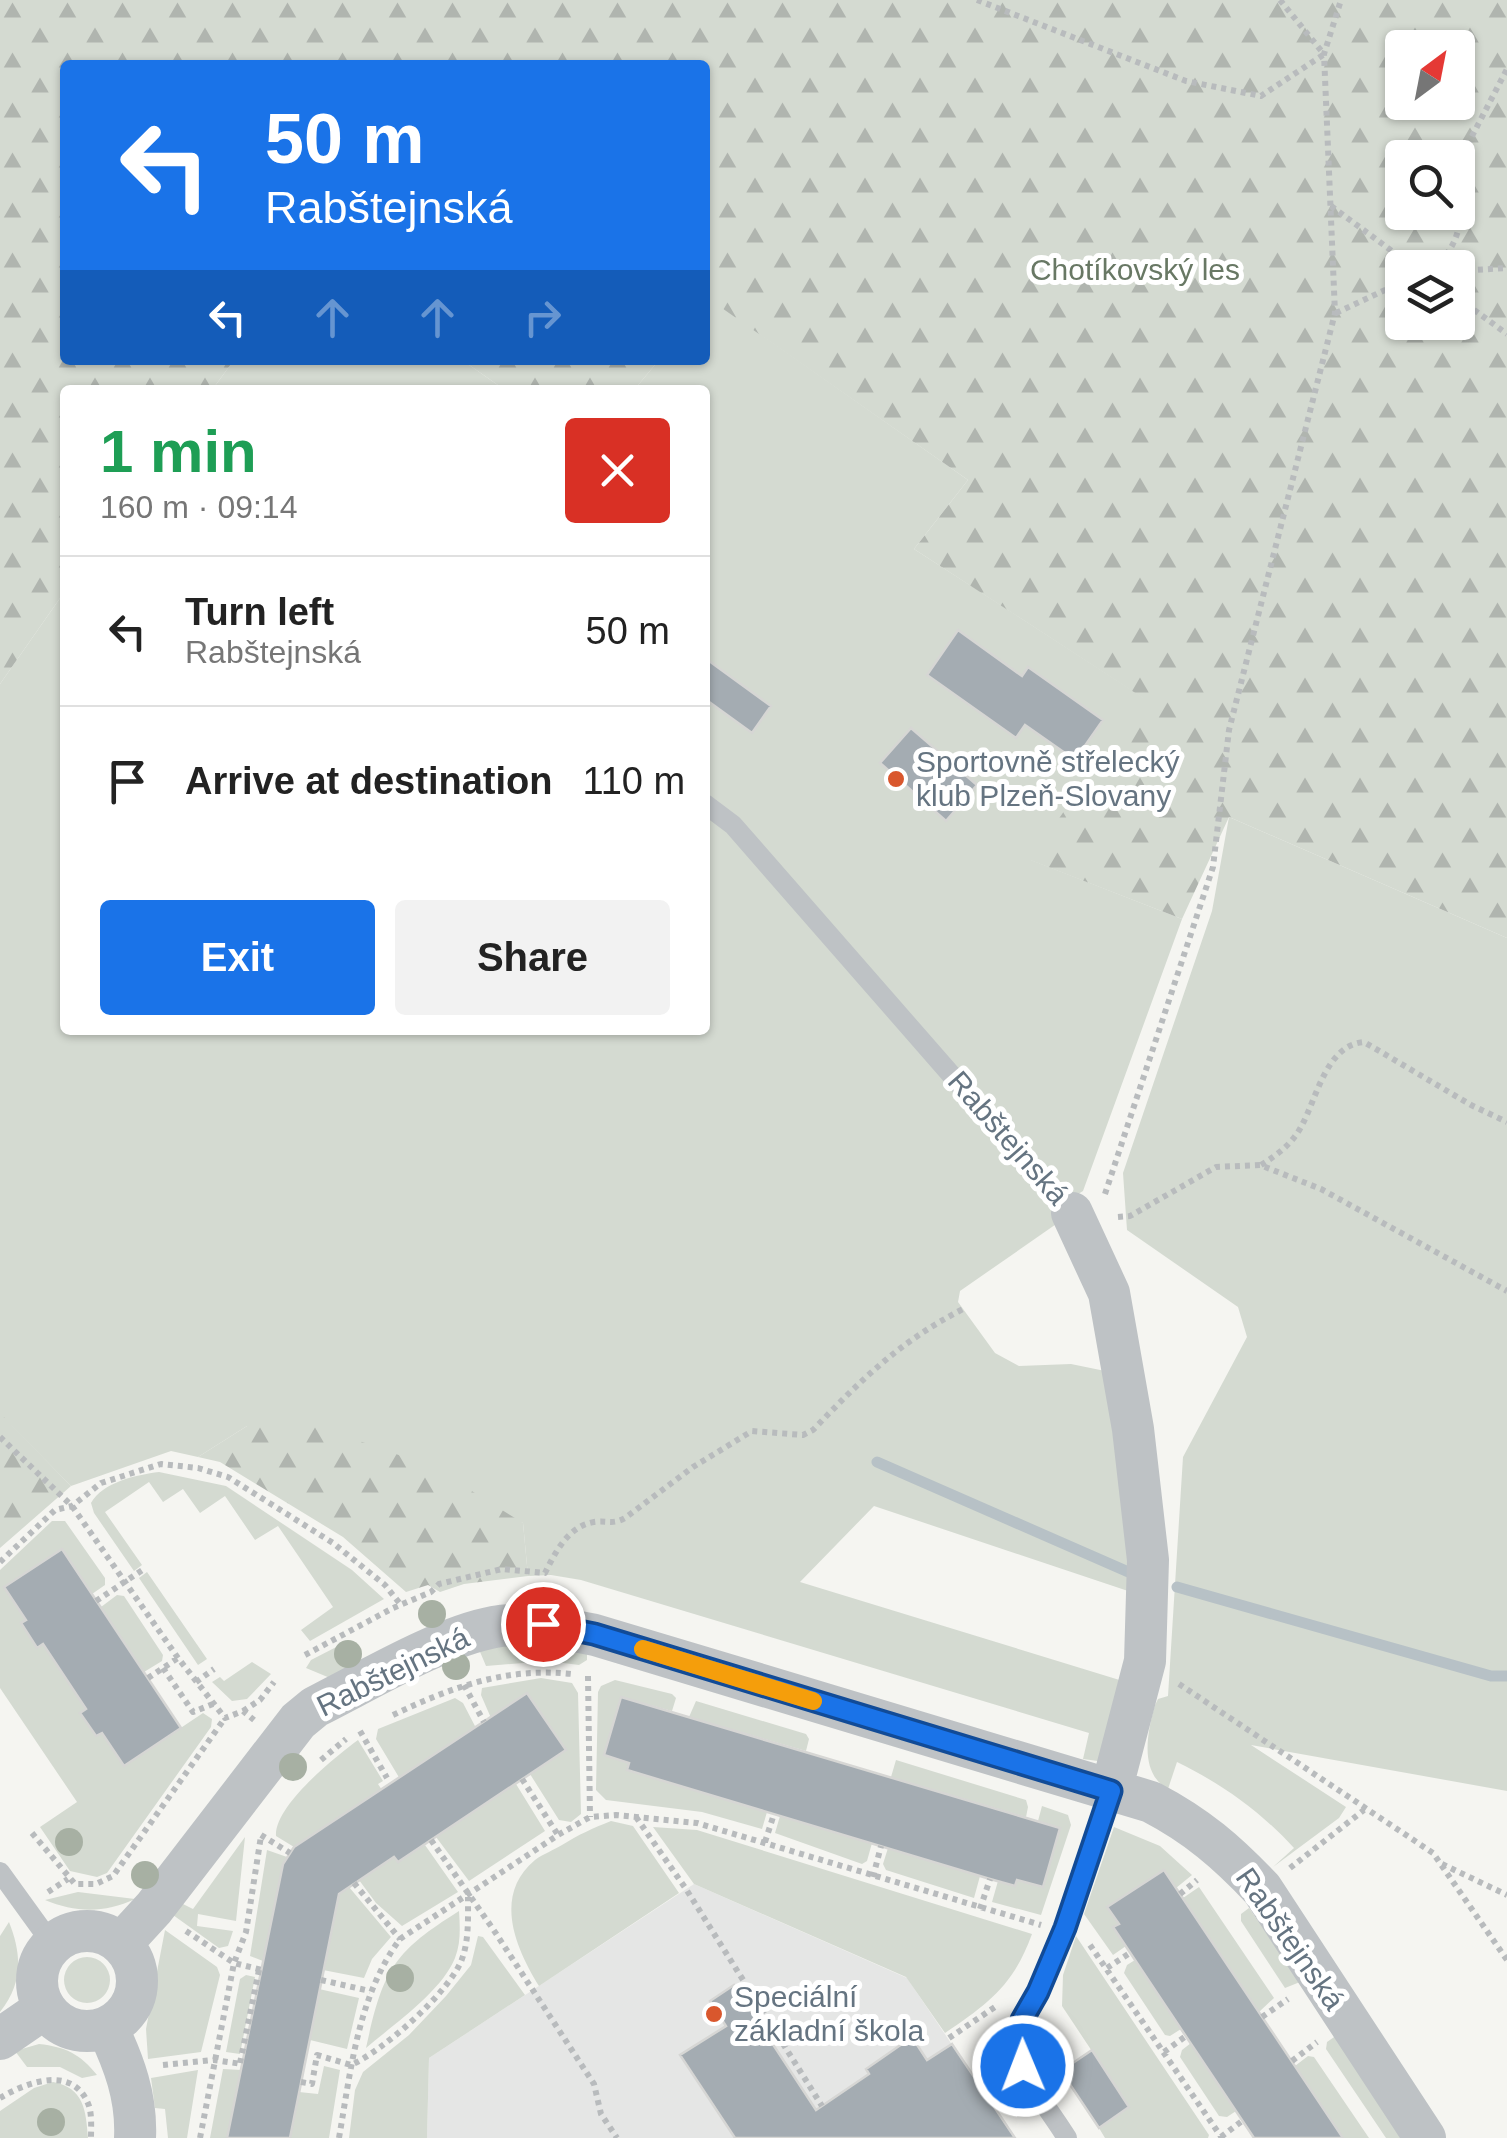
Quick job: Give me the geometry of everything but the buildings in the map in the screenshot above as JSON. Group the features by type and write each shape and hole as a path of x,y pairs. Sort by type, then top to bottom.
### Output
{"street":[{"name":"Rabštejnská","path":"1085,1225 1108,1293 1133,1430 1148,1560 1138,1653 1111,1791"},
{"name":"Rabštejnská","path":"121,1944 154,1908 298,1721 315,1707 460,1636 495,1626 543,1624 594,1634 1152,1802 1190,1822 1262,1889 1426,2138"},
{"path":"86,1930 105,1934 121,1944 135,1966 137,1984 128,2010 107,2027 90,2031 72,2028 45,2008 38,1992 37,1974 52,1944 68,1934 86,1930"},
{"path":"0,2039 45,2008"},
{"path":"107,2027 133,2096 135,2138"}],"lane":[{"name":"Rabštejnská","path":"710,808 733,824 1085,1225"},
{"path":"1067,2138 1023,2066 1015,2040 1065,1928 1111,1791"},
{"path":"0,1872 52,1944"}],"path":[{"path":"978,0 1186,81 1261,96 1324,54"},
{"path":"1280,0 1324,54"},
{"path":"1085,1225 1213,866 1229,730 1335,313 1324,54 1341,0"},
{"path":"1470,140 1507,69"},
{"path":"1330,206 1390,250"},
{"path":"1475,270 1507,268"},
{"path":"1335,313 1385,290"},
{"path":"1475,310 1507,334"},
{"path":"1260,1165 1282,1152 1300,1130 1338,1051 1350,1043 1364,1042 1507,1122"},
{"path":"1085,1225 1130,1216 1216,1167 1260,1165 1321,1189 1507,1291"},
{"path":"304,1654 431,1592 439,1584 502,1569 545,1573 558,1546 578,1528 595,1522 614,1524 625,1518 693,1467 752,1431 804,1435 813,1430 888,1355 927,1327 963,1309"},
{"path":"0,1437 72,1506 224,1718"},
{"path":"0,1562 55,1510 72,1506 100,1482 161,1464 228,1477 333,1543 385,1585 401,1605"},
{"path":"96,1601 144,1569"},
{"path":"1138,1653 1364,1810 1434,1853 1507,1960"},
{"path":"148,1678 178,1658"},
{"path":"163,1668 193,1712 213,1704"},
{"path":"196,1682 214,1668"},
{"path":"243,1711 316,1764 360,1731 490,1676 519,1672 588,1676 607,1672"},
{"path":"588,1676 590,1817"},
{"path":"32,1832 75,1884 96,1884 113,1876 224,1718 260,1700 274,1682"},
{"path":"464,1685 484,1722"},
{"path":"360,1731 387,1778"},
{"path":"522,1780 558,1836"},
{"path":"1282,1874 1364,1810"},
{"path":"764,1842 774,1814"},
{"path":"636,1816 686,1888 822,2106"},
{"path":"339,2138 370,1991 380,1966 400,1939 590,1817 636,1816 697,1823 980,1909 1079,1928 1221,2138 1242,2121"},
{"path":"200,2138 234,1964 246,1932 262,1835 271,1821"},
{"path":"262,1835 290,1854"},
{"path":"431,1840 494,1928 594,2084 601,2114 617,2138"},
{"path":"873,1876 881,1846"},
{"path":"1441,1863 1507,1895"},
{"path":"1196,1868 1202,1876"},
{"path":"980,1909 990,1878"},
{"path":"354,1883 400,1939"},
{"path":"1180,1894 1189,1887"},
{"path":"301,2082 312,2084 318,2056 352,2065 372,2056 451,1977 462,1962 466,1945 468,1896"},
{"path":"1107,1968 1130,1952"},
{"path":"214,2060 241,2064 260,1970 234,1964"},
{"path":"321,1980 370,1991"},
{"path":"1278,1986 1297,2014"},
{"path":"1262,2017 1270,2011"},
{"path":"1307,2028 1327,2058"},
{"path":"1164,2052 1186,2036"},
{"path":"1292,2062 1302,2054"},
{"path":"0,2098 20,2086 50,2078 74,2086 90,2106 91,2138"}],"shaded area":[{"name":"Speciální základní škola","path":"694,1884 907,1978 1015,2138 427,2138 429,2058"}],"green space":[{"name":"Chotíkovský les","path":"0,0 1507,0 1507,938 1229,817 1182,919 1030,860 1143,698 914,549 968,480 710,300 710,60 60,60 60,365 230,365 216,385 60,385 60,598 0,684"},
{"path":"710,299 968,480 914,549 1144,698 1031,860 1182,919 1083,1191 1065,1202 1062,1220 960,1291 958,1302 995,1353 1019,1366 1071,1364 1110,1372 1137,1594 874,1506 800,1582 1126,1682 1098,1761 1083,1759 1089,1733 581,1580 528,1576 523,1523 247,1426 198,1457 171,1451 71,1486 0,1414 0,684 60,598 60,1035 710,1035 710,385 638,385 655,365 710,365"},
{"path":"230,365 469,365 498,385 216,385"},
{"path":"469,365 655,365 638,385 498,385"},
{"path":"1229,817 1507,938 1507,1791 1251,1745 1346,1807 1339,1818 1273,1867 1294,1848 1254,1810 1177,1762 1168,1789 1159,1782 1149,1763 1148,1740 1155,1705 1158,1699 1168,1696 1183,1457 1247,1337 1238,1307 1127,1230 1123,1173 1212,911"},
{"path":"0,1413 71,1486 0,1548"},
{"path":"312,1424 435,1468 523,1523 528,1576 464,1584 440,1592 428,1585 406,1592 343,1537 220,1462 198,1457 247,1426"},
{"path":"159,1472 226,1486 352,1570 384,1599 310,1641 301,1630 333,1607 278,1526 255,1540 225,1496 200,1513 183,1489 163,1502 149,1482 105,1512 142,1565 134,1571 91,1503 112,1485"},
{"path":"52,1521 65,1521 105,1578 105,1585 92,1594 61,1549 5,1587 26,1620 21,1624 37,1647 43,1644 86,1709 80,1713 96,1736 102,1733 124,1766 203,1713 212,1719 211,1727 107,1873 97,1877 70,1871 40,1827 77,1802 0,1688 0,1570"},
{"path":"147,1572 207,1659 198,1665 139,1578"},
{"path":"117,1595 124,1596 163,1655 162,1661 144,1672 101,1607"},
{"path":"348,1641 360,1665 330,1678 306,1668 311,1660"},
{"path":"519,1641 587,1645 587,1660 579,1665 548,1661 486,1666 478,1647"},
{"path":"252,1662 271,1674 247,1699 232,1701 212,1682 220,1677 224,1681"},
{"path":"541,1678 572,1683 578,1693 581,1814 571,1822 559,1820 530,1774 562,1745 528,1694 491,1718 481,1695 482,1688"},
{"path":"615,1680 676,1698 672,1711 621,1697 604,1755 767,1812 762,1829 702,1812 606,1800 596,1790 598,1692 601,1686"},
{"path":"455,1698 463,1703 476,1728 400,1779 376,1739 378,1729"},
{"path":"696,1701 806,1734 806,1751 689,1717"},
{"path":"358,1740 383,1781 378,1784 382,1790 294,1847 276,1836 278,1824 295,1797"},
{"path":"896,1760 1026,1800 1026,1817 891,1777"},
{"path":"516,1784 545,1831 469,1881 436,1837 449,1828 446,1822"},
{"path":"1042,1806 1068,1815 1071,1825 1041,1915 992,1902 998,1881 1017,1880 1060,1828 1038,1821"},
{"path":"780,1816 872,1843 867,1861 862,1864 775,1833"},
{"path":"611,1821 633,1826 679,1893 539,1986 516,1938 511,1905 515,1889 535,1860"},
{"path":"653,1827 697,1830 1032,1934 1017,1967 998,1992 945,2033 906,1977 694,1884"},
{"path":"1114,1827 1160,1846 1192,1875 1176,1888 1164,1870 1108,1907 1119,1923 1113,1928 1126,1946 1113,1955 1084,1914"},
{"path":"245,1837 236,1921 198,1914 197,1926 233,1931 228,1946 219,1948 173,1915 181,1903 193,1909"},
{"path":"425,1845 458,1892 402,1926 376,1903 359,1880 394,1857 398,1862"},
{"path":"888,1848 980,1876 974,1898 886,1870 883,1864"},
{"path":"267,1850 287,1857 263,1961 250,1956"},
{"path":"349,1887 391,1937 372,1959 364,1978 323,1970 339,1894"},
{"path":"1199,1887 1274,1998 1259,2012 1183,1898"},
{"path":"78,1892 135,1899 90,1910 45,1900"},
{"path":"1249,1908 1300,1982 1285,1988 1241,1921 1241,1914"},
{"path":"459,1911 458,1947 449,1970 416,2007 366,2048 378,2000 394,1966 419,1939"},
{"path":"9,1922 18,1969 13,1990 0,2012 0,1936"},
{"path":"165,1930 217,1967 220,1975 201,2052 148,2059 146,2029"},
{"path":"478,1936 483,1937 525,1995 429,2058 427,2138 349,2138 355,2090 363,2072 409,2035 446,1996 471,1965"},
{"path":"1076,1936 1208,2138 1105,2138 1099,2128 1129,2107 1062,2006 1063,1975"},
{"path":"87,1957 103,1964 110,1980 103,1996 87,2003 71,1996 64,1980 71,1964"},
{"path":"1135,1960 1174,2007 1169,2011 1181,2029 1170,2036 1165,2035 1124,1973"},
{"path":"246,1975 255,1977 240,2054 226,2052 240,1979"},
{"path":"319,1989 359,1998 347,2049 310,2040"},
{"path":"1337,2035 1406,2138 1386,2138 1326,2049 1327,2042"},
{"path":"1191,2043 1203,2062 1209,2059 1231,2091 1225,2095 1236,2111 1227,2117 1219,2116 1180,2057"},
{"path":"39,2044 72,2053 97,2075 82,2078 60,2067 27,2067 15,2051"},
{"path":"1308,2056 1314,2057 1369,2138 1343,2138 1295,2066"},
{"path":"324,2066 340,2070 329,2138 290,2138 299,2092 318,2094"},
{"path":"223,2069 241,2070 227,2138 210,2138"},
{"path":"198,2070 187,2138 168,2138 165,2109 155,2108 151,2078"},
{"path":"53,2082 77,2095 84,2110 88,2138 0,2138 0,2111 34,2088"}],"waterway":[{"path":"877,1462 1133,1574"},
{"path":"1177,1587 1491,1676 1507,1676"}],"slow traffic":[{"path":"643,1649 813,1701"}],"place":[{"name":"Sportovně střelecký klub Plzeň-Slovany","path":"896,779"},
{"name":"Speciální základní škola","path":"714,2014"}],"route":[{"path":"543,1624 594,1634 1111,1791 1065,1928 1015,2040 1023,2066"}]}
